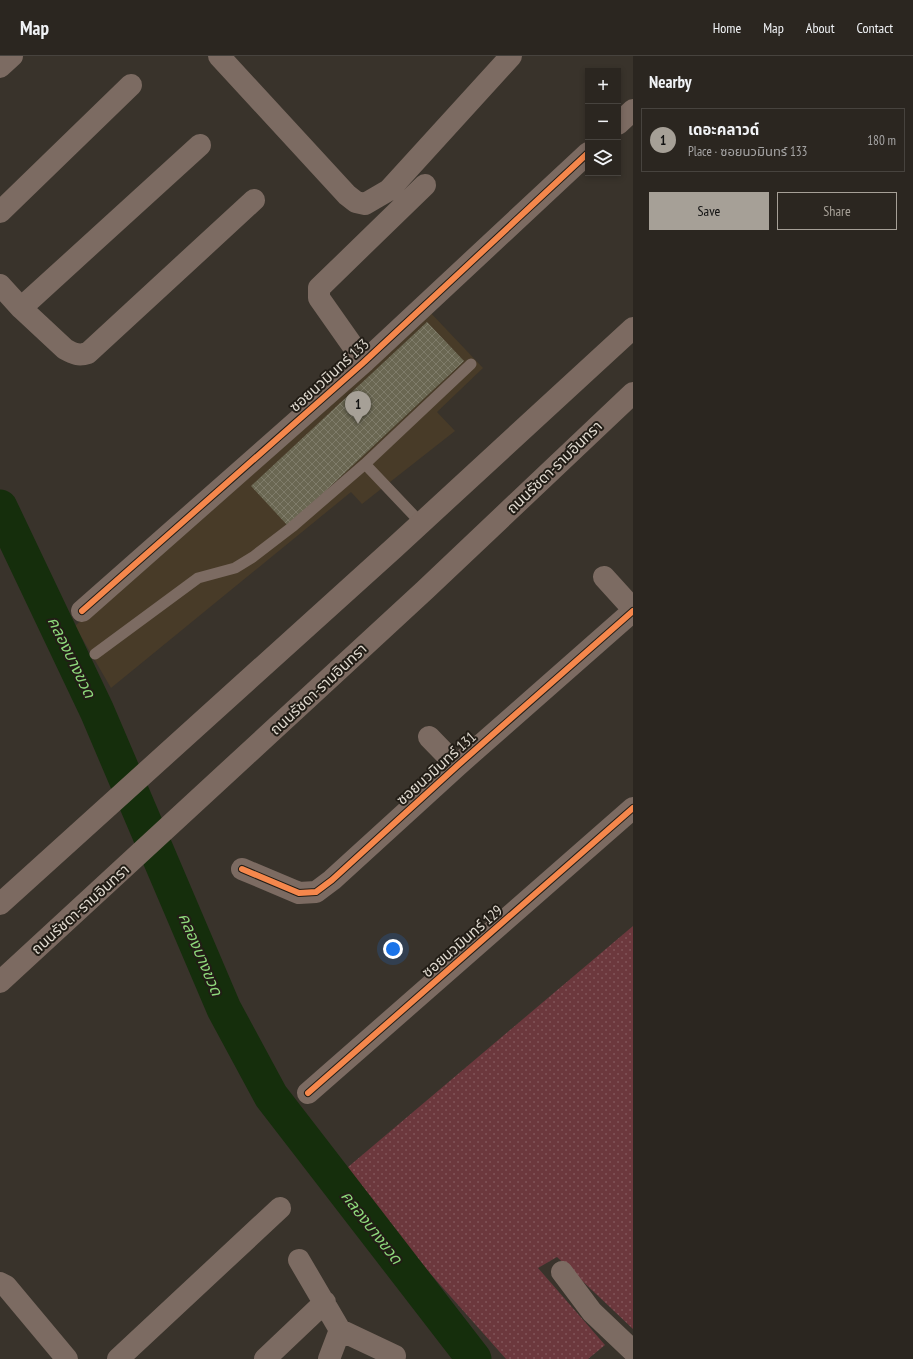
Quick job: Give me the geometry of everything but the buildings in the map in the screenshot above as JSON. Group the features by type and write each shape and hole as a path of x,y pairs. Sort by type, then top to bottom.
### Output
{"main road":[{"path":"0,904 421,523 633,328"},
{"name":"ถนนรัชดา-รามอินทรา","path":"0,982 122,872 426,590 633,393"}],"street":[{"path":"0,67 12,56"},
{"path":"219,56 347,195 356,202 364,204 389,190 511,56"},
{"path":"0,212 131,84"},
{"path":"621,121 633,110"},
{"path":"21,308 200,146"},
{"name":"ซอยนวมินทร์ 133","path":"82,611 364,362 585,155"},
{"path":"364,362 319,298 319,288 425,185"},
{"path":"0,285 21,308 65,349 74,354 81,355 88,352 254,200"},
{"path":"604,576 633,610"},
{"name":"ซอยนวมินทร์ 131","path":"242,869 299,893 316,892 332,880 633,610"},
{"path":"429,736 458,766"},
{"name":"ซอยนวมินทร์ 129","path":"308,1093 633,808"},
{"path":"118,1359 280,1208"},
{"path":"299,1260 325,1302 340,1330 395,1356"},
{"path":"562,1272 592,1312 633,1351"},
{"path":"0,1283 6,1286 67,1359"},
{"path":"265,1359 325,1302"},
{"path":"329,1359 340,1330"}],"lane":[{"path":"95,654 198,578 224,572 253,557 292,527 365,464 471,364"},
{"path":"365,464 421,523"}],"shaded area":[{"path":"427,309 483,368 437,412 455,431 362,504 351,492 111,688 75,626"},
{"path":"633,926 633,1329 557,1257 538,1268 605,1345 588,1359 506,1359 341,1173"}],"waterway":[{"name":"คลองบางขวด","path":"0,507 97,711 224,1009 271,1096 474,1359"}],"cycle path":[{"path":"82,611 364,362 585,156"},
{"path":"242,869 299,893 316,892 332,880 457,766 633,611"},
{"path":"308,1093 633,808"}],"place":[{"name":"เดอะคลาวด์","path":"358,424"}]}
